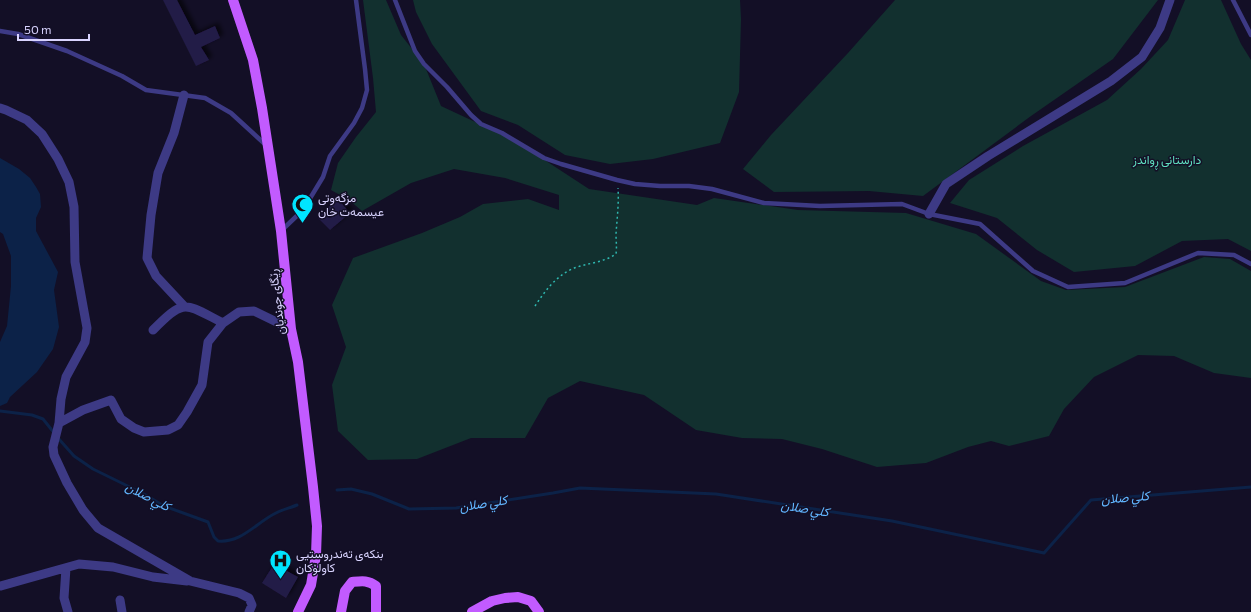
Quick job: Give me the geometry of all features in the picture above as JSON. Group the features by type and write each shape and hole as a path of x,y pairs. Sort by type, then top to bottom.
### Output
{"main road":[{"name":"ڕێگای جوندیان","path":"233,0 253,60 262,108 281,231 291,329 298,362 317,526 314,569 311,585 302,609"},
{"path":"341,612 345,591 352,582 369,581 376,586 376,612"},
{"path":"472,612 492,601 518,597 531,601 539,612"}],"street":[{"path":"929,214 946,184 988,156 1110,81 1142,57 1160,28 1170,0"},
{"path":"184,95 174,133 158,173 151,215 147,258 156,276 184,306"},
{"path":"0,108 27,120 42,134 58,159 69,182 74,207 75,262 87,328 85,342 66,377 53,447 54,455 82,510 98,528 190,581"},
{"path":"153,330 169,314 184,306 192,307 223,323"},
{"path":"58,426 83,410 111,400 121,419 134,428 144,432 159,432 168,430 178,425 202,385 208,342 223,323 239,312 254,310 291,329"},
{"path":"1,586 79,564 113,567 153,577 190,581 239,593 249,598 252,605 249,612"},
{"path":"66,568 64,598 68,612"},
{"path":"120,600 122,612"}],"lane":[{"path":"281,231 303,210 323,177 330,156 354,123 364,104 367,90 366,76 356,0"},
{"path":"395,0 415,51 424,64 447,87 471,115 481,124 502,133 544,158 561,164 617,180 654,186 689,186 712,189 764,203 820,206 902,204 929,214 980,224 1033,271 1068,287 1125,283 1198,253 1234,255 1251,264"},
{"path":"1233,0 1251,35"},
{"path":"0,31 18,34 67,51 122,76 146,90 205,98 231,113 268,148"}],"path":[{"path":"534,306 549,286 560,276 572,269 603,260 616,254 618,201 617,180"}],"green space":[{"path":"363,0 386,0 401,35 424,64 441,106 514,140 589,189 697,205 714,198 798,210 906,213 976,234 1041,281 1066,290 1125,287 1204,257 1230,259 1251,271 1251,378 1214,373 1174,356 1138,355 1094,377 1064,409 1049,436 1009,446 991,441 968,447 926,463 877,467 822,449 782,439 742,438 696,430 644,395 580,381 548,398 525,438 471,438 417,459 368,460 338,431 332,385 346,347 332,305 353,258 422,233 460,217 483,204 528,199 559,210 559,195 505,178 454,169 411,183 362,211 349,200 331,190 338,163 376,112"},
{"path":"413,0 740,0 741,19 739,92 720,143 653,159 610,164 565,155 518,125 481,111 432,44 416,12"},
{"path":"895,0 1158,0 1113,59 1031,116 923,196 869,191 774,192 743,169 771,135 848,53"},
{"name":"دارستانی ڕواندز","path":"1185,0 1221,0 1241,44 1251,60 1251,251 1228,239 1182,241 1135,266 1074,272 1037,250 997,218 950,203 969,180 1023,146 1107,100 1141,69 1168,40"}],"water":[{"path":"0,158 19,169 30,178 40,194 41,207 36,218 36,231 58,272 54,290 59,327 53,349 37,372 10,397 7,403 0,406 0,342 7,326 11,286 11,256 3,234 0,232"}],"building":[{"path":"163,0 177,0 195,35 215,26 220,38 201,47 209,60 196,66"},
{"path":"337,198 350,213 330,230 318,218"},
{"name":"بنکەی تەندروستیی کاولۆکان","path":"274,564 298,577 286,598 262,583"}],"waterway":[{"name":"كلي صلان","path":"0,411 32,415 43,419 55,434"},
{"name":"كلي صلان","path":"58,438 74,456 93,469 144,494 164,506 208,522 214,537 218,541 226,541 241,536 274,514 297,505"},
{"name":"كلي صلان","path":"337,490 351,489 372,494 409,509 456,508 580,488 716,494 892,521 1044,553 1091,500 1251,487"}],"place":[{"name":"مزگەوتی عیسمەت خان","path":"302,224"},
{"name":"بنکەی تەندروستیی کاولۆکان","path":"280,580"}]}
